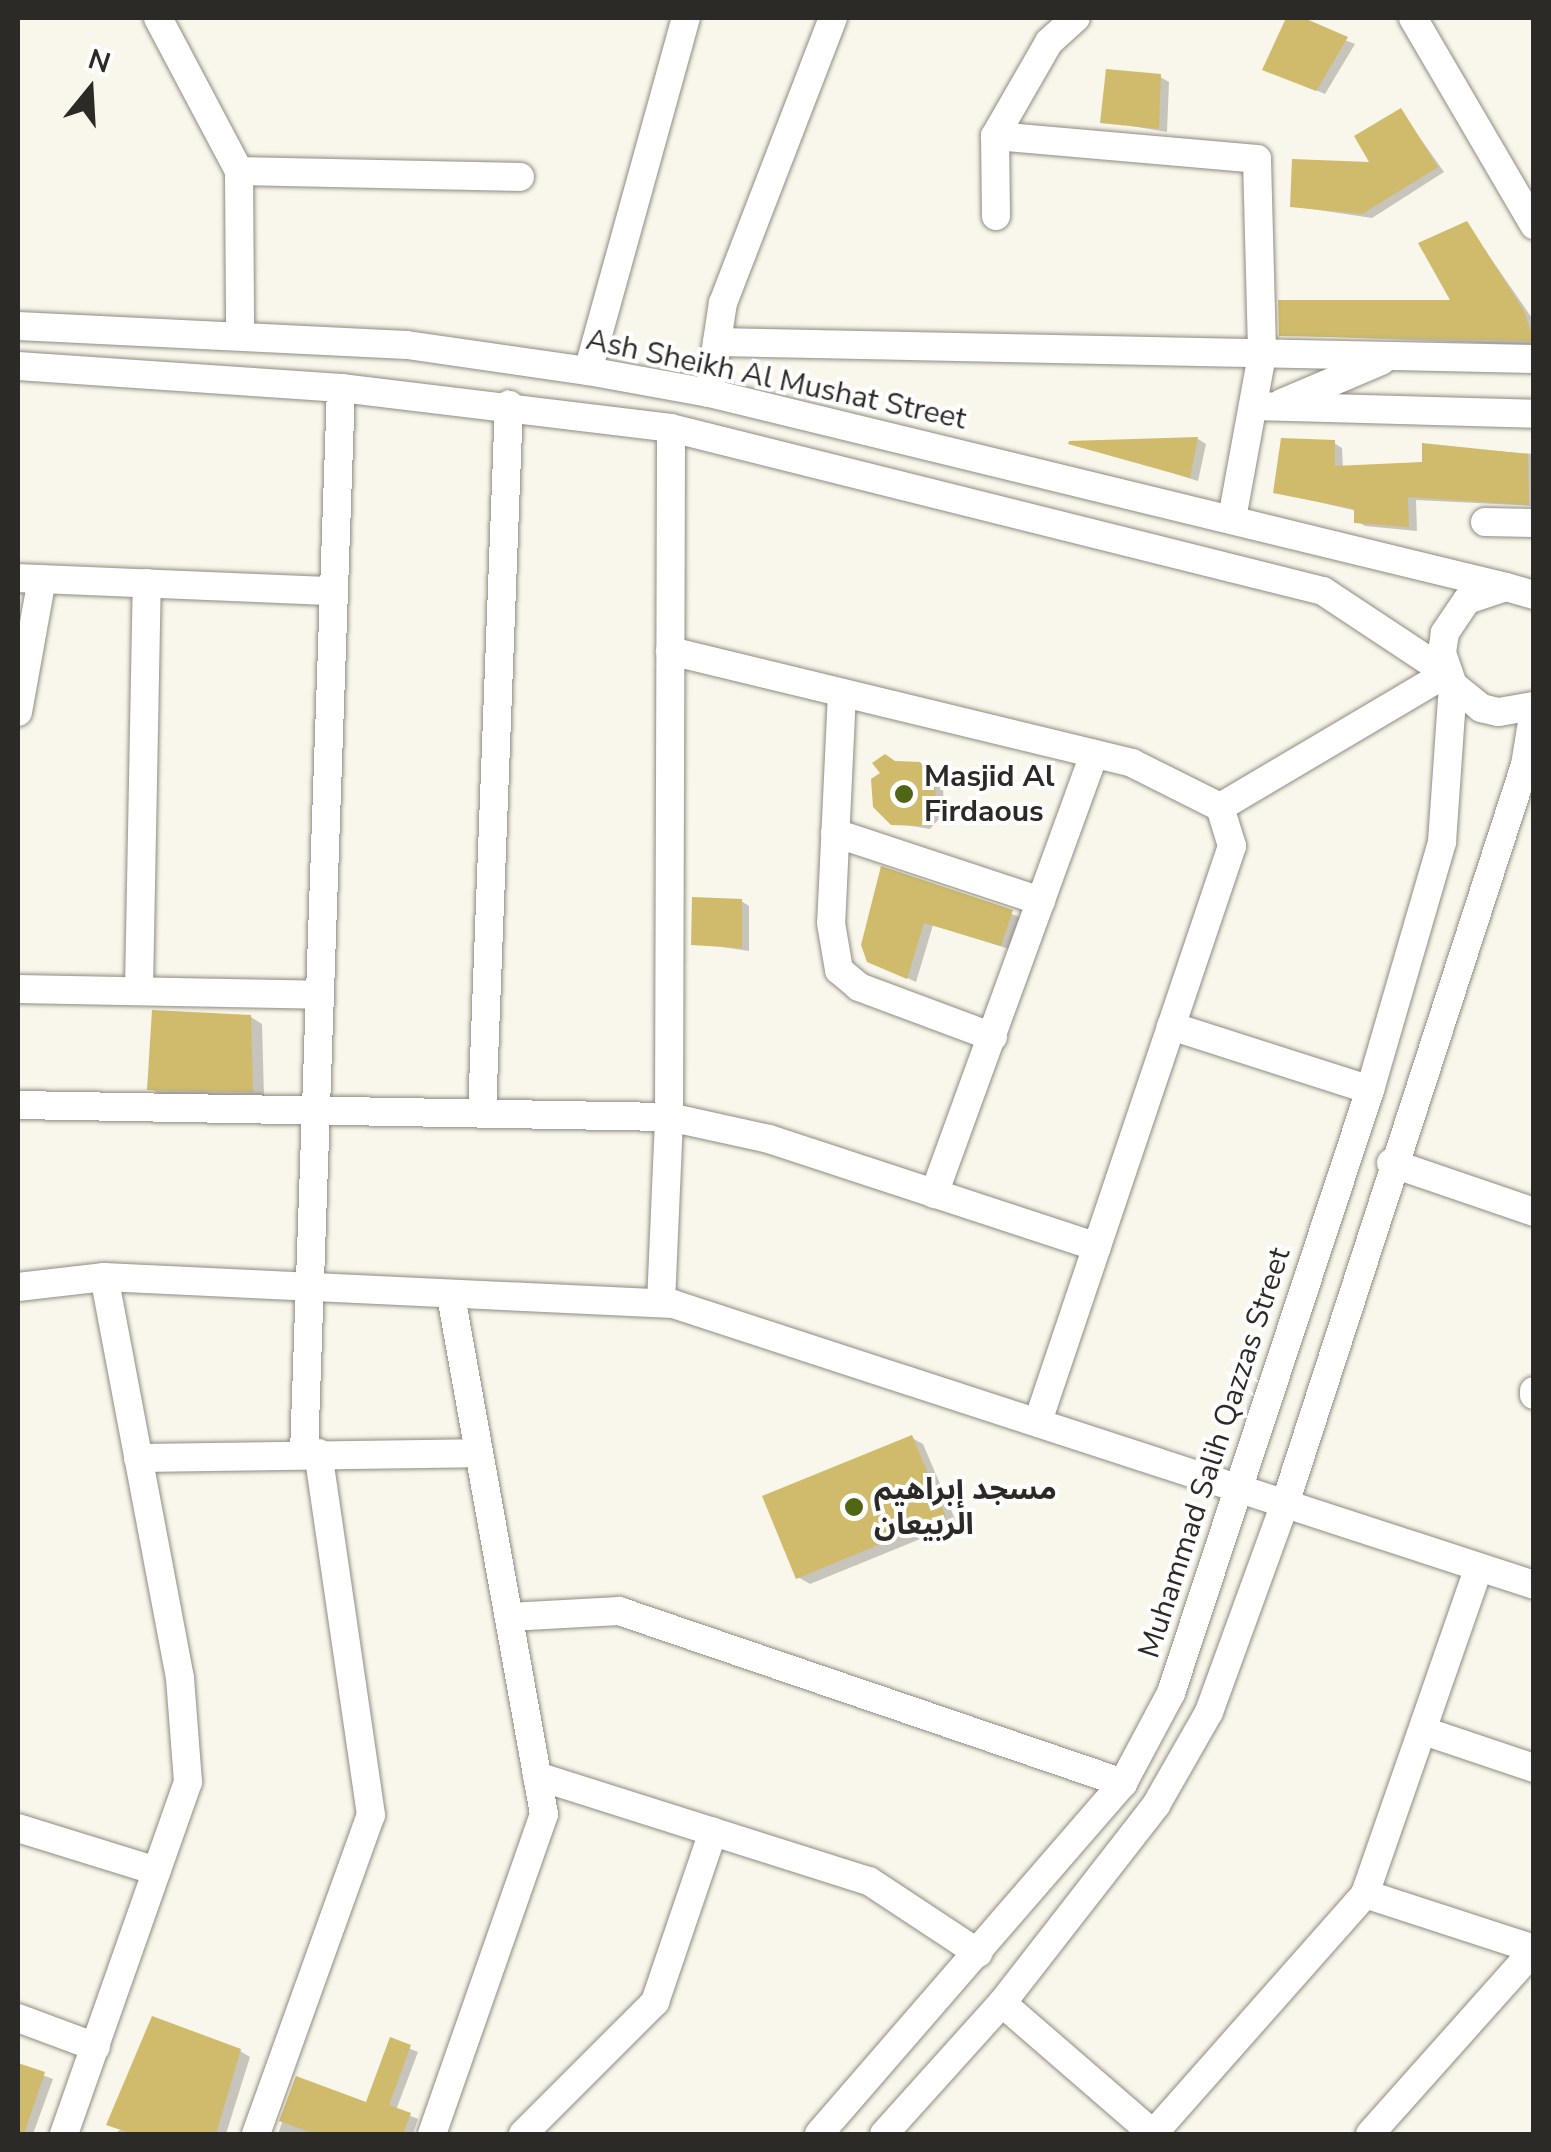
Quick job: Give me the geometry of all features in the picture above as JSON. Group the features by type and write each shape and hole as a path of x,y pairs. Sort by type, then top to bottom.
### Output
{"street":[{"path":"588,371 686,18"},
{"path":"709,393 723,303 768,170 833,18"},
{"path":"996,216 995,136 1050,42 1076,18"},
{"path":"1414,18 1534,225"},
{"path":"170,22 239,172 240,334"},
{"path":"995,136 1257,159 1263,407 1232,519"},
{"path":"239,172 520,178"},
{"name":"Ash Sheikh Al Mushat Street","path":"18,326 407,345 588,371 709,393 1525,591"},
{"path":"717,342 1534,359"},
{"path":"1263,407 1391,357"},
{"path":"18,366 342,388 509,405 671,428 1323,591 1450,679 1481,708 1499,712 1534,708 1525,766 1391,1162 1286,1500 1209,1712 1156,1805 1002,2003 884,2134"},
{"path":"256,2134 371,1815 311,1453 310,1288 342,388"},
{"path":"482,1113 509,405"},
{"path":"1263,407 1534,414"},
{"path":"660,1304 669,1117 671,428"},
{"path":"1485,522 1534,522"},
{"path":"18,712 30,578 332,591"},
{"path":"139,990 147,583"},
{"name":"Muhammad Salih Qazzas Street","path":"819,2134 1123,1784 1171,1693 1236,1485 1370,1090 1442,842 1450,679 1444,643 1453,614 1476,595 1525,591"},
{"path":"670,652 1094,754 1194,788 1220,807 1232,846 1038,1421"},
{"path":"1220,807 1450,679"},
{"path":"842,693 831,923 839,970 859,987 993,1037"},
{"path":"934,1194 1094,754"},
{"path":"835,833 1041,902"},
{"path":"18,989 320,995"},
{"path":"1171,1026 1370,1090"},
{"path":"18,1106 669,1117 769,1140 1097,1247"},
{"path":"1391,1162 1534,1212"},
{"path":"64,2134 188,1782 180,1678 104,1277"},
{"path":"18,1287 104,1277 660,1304 1286,1500 1534,1586"},
{"path":"432,2134 544,1814 451,1296"},
{"path":"138,1458 479,1452"},
{"path":"1002,2003 1153,2134 1365,1894 1479,1567"},
{"path":"508,1617 619,1610 1123,1784"},
{"path":"1424,1731 1534,1768"},
{"path":"537,1776 869,1881 978,1953"},
{"path":"18,1828 157,1872"},
{"path":"523,2134 654,2002 713,1832"},
{"path":"1365,1894 1534,1950 1370,2134"},
{"path":"18,2018 96,2046"}],"building":[{"path":"1286,18 1304,18 1348,37 1316,91 1262,70"},
{"path":"1106,69 1161,74 1159,129 1100,123"},
{"path":"1401,108 1438,167 1362,214 1290,207 1292,159 1369,162 1354,136"},
{"path":"1467,221 1524,311 1534,341 1279,336 1278,300 1450,300 1418,243"},
{"path":"1198,437 1190,478 1068,444 1069,441"},
{"path":"1281,438 1335,440 1335,466 1422,462 1422,443 1528,454 1529,505 1408,497 1409,527 1354,523 1354,509 1273,493"},
{"name":"Masjid Al Firdaous","path":"885,754 895,761 920,762 935,781 936,808 921,826 891,825 873,807 871,779 880,773 872,763"},
{"path":"881,866 1013,910 1001,946 924,923 907,979 867,962 861,945"},
{"path":"692,897 742,899 742,948 691,945"},
{"path":"152,1010 251,1015 253,1092 147,1090"},
{"name":"مسجد إبراهيم الربيعان","path":"912,1435 946,1517 796,1579 762,1496"},
{"path":"152,2016 241,2049 216,2134 133,2134 106,2125"},
{"path":"390,2037 411,2045 389,2105 411,2113 403,2134 315,2134 279,2121 296,2076 366,2102"},
{"path":"18,2063 45,2072 24,2134 18,2134"}],"place":[{"name":"Masjid Al Firdaous","path":"904,794"},
{"name":"مسجد إبراهيم الربيعان","path":"854,1507"}]}
